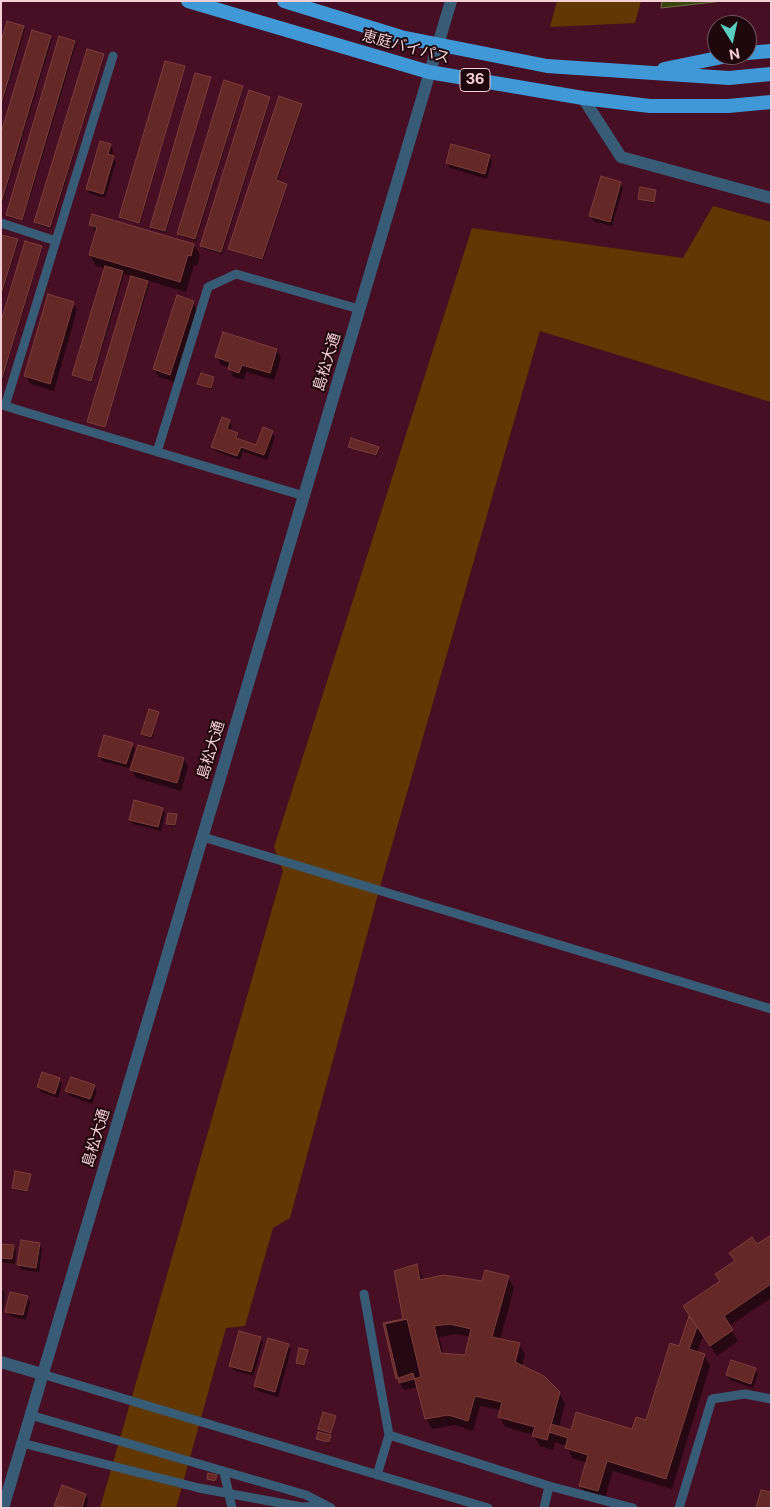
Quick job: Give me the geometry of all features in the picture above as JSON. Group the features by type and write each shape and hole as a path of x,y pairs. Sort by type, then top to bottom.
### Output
{"highway":[{"name":"恵庭バイパス","path":"188,1 429,72 582,98 650,106 728,106 771,102"},
{"name":"恵庭バイパス","path":"284,1 401,37 547,66 729,78 771,74"},
{"path":"757,52 771,51"},
{"path":"649,72 707,60"}],"street":[{"name":"島松大通","path":"3,1508 451,1"},
{"path":"582,98 622,157 771,198"},
{"path":"1,1362 42,1374"}],"lane":[{"path":"113,56 6,406 304,496"},
{"path":"1,223 56,241"},
{"path":"157,452 208,287 236,274 359,310"},
{"path":"202,837 771,1009"},
{"path":"364,1294 389,1435 377,1474"},
{"path":"42,1374 488,1508"},
{"path":"679,1508 712,1399 745,1394 771,1399"},
{"path":"30,1415 306,1495 328,1507"},
{"path":"389,1435 549,1486 633,1508"},
{"path":"22,1442 229,1494 302,1507 328,1507"},
{"path":"224,1472 232,1508"},
{"path":"544,1508 549,1486"}],"shaded area":[{"path":"557,1 641,1 635,23 550,27"},
{"path":"662,1 723,1 661,8"},
{"path":"713,206 771,222 771,402 540,331 383,876 290,1218 273,1228 245,1326 226,1328 176,1508 100,1508 283,871 274,847 472,228 683,258"}],"building":[{"path":"7,21 24,26 1,104 1,41"},
{"path":"32,30 51,36 1,203 1,133"},
{"path":"59,36 75,41 22,220 6,215"},
{"path":"87,49 104,54 50,227 34,222"},
{"path":"165,61 185,66 139,223 119,217"},
{"path":"195,73 211,77 165,231 150,227"},
{"path":"224,80 243,86 195,239 177,234"},
{"path":"249,90 270,97 221,252 200,246"},
{"path":"279,96 302,104 276,180 287,184 262,259 228,249"},
{"path":"100,141 111,144 108,154 114,156 103,194 86,189"},
{"path":"451,144 490,155 485,174 446,163"},
{"path":"601,176 621,182 610,222 589,216"},
{"path":"640,187 656,190 654,202 638,199"},
{"path":"92,214 194,244 191,256 188,255 180,282 89,255 97,227 89,225"},
{"path":"1,235 18,239 1,294"},
{"path":"25,241 42,246 1,381 1,321"},
{"path":"105,266 123,271 91,381 72,375"},
{"path":"131,276 148,281 105,427 87,422"},
{"path":"48,294 74,302 50,384 24,376"},
{"path":"177,295 194,301 170,375 153,369"},
{"path":"223,332 277,349 270,373 242,365 239,373 228,369 230,362 215,357"},
{"path":"201,373 214,377 211,388 197,384"},
{"path":"222,417 230,420 227,429 238,433 236,438 256,445 263,427 273,431 264,455 241,447 237,456 211,447"},
{"path":"351,438 379,447 376,455 348,447"},
{"path":"149,709 159,712 151,737 141,734"},
{"path":"104,735 133,743 126,764 98,756"},
{"path":"138,745 184,758 177,783 130,770"},
{"path":"134,800 163,808 158,827 129,820"},
{"path":"168,813 177,814 175,825 166,824"},
{"path":"42,1072 60,1078 55,1094 37,1087"},
{"path":"71,1077 95,1085 90,1099 65,1091"},
{"path":"15,1171 31,1174 27,1191 12,1188"},
{"path":"771,1235 771,1284 724,1316 733,1330 710,1346 683,1306 720,1281 715,1274 735,1261 729,1253 752,1237 757,1244"},
{"path":"21,1240 40,1243 36,1268 17,1265"},
{"path":"1,1244 14,1245 12,1259 1,1258"},
{"path":"417,1264 420,1280 444,1275 482,1281 485,1270 509,1276 492,1337 520,1343 515,1362 544,1376 560,1392 547,1440 532,1436 535,1427 498,1417 502,1402 475,1396 468,1421 448,1415 425,1419 413,1373 396,1379 383,1323 403,1319 394,1271","holes":["450,1324 471,1329 465,1355 441,1353 434,1326"]},
{"path":"10,1292 28,1296 23,1315 5,1312"},
{"path":"689,1316 697,1327 689,1349 705,1354 666,1479 607,1461 598,1491 579,1486 588,1455 565,1448 568,1438 549,1432 551,1424 571,1430 576,1412 632,1429 636,1417 646,1420 670,1343 679,1346"},
{"path":"407,1319 421,1377 399,1383 385,1324"},
{"path":"239,1331 261,1337 251,1372 229,1366"},
{"path":"268,1338 289,1344 275,1392 254,1386"},
{"path":"299,1348 308,1350 304,1365 296,1363"},
{"path":"731,1360 756,1368 751,1384 726,1375"},
{"path":"323,1412 336,1416 331,1433 318,1429"},
{"path":"318,1432 331,1435 329,1442 316,1439"},
{"path":"208,1473 217,1475 215,1481 207,1479"},
{"path":"62,1485 86,1494 82,1508 54,1506"},
{"path":"761,1490 771,1492 771,1508 756,1508"}]}
